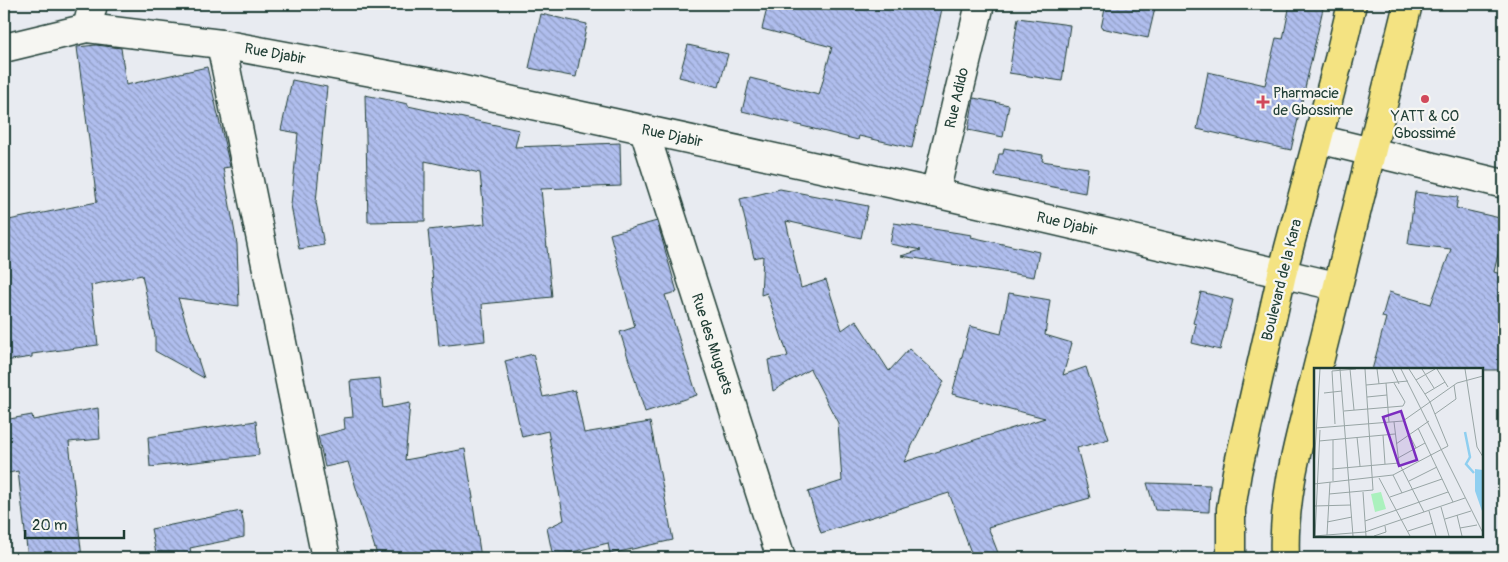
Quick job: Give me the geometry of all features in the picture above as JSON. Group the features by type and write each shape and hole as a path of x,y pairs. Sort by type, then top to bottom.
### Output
{"main road":[{"name":"Boulevard de la Kara","path":"1231,558 1231,509 1237,472 1282,274 1352,4"},
{"path":"1316,368 1408,4"},
{"path":"1286,558 1285,526 1290,480 1314,382"}],"street":[{"name":"Rue Adido","path":"935,193 980,4"},
{"name":"Rue Djabir","path":"4,48 90,16 221,44 431,82 935,193 1336,286"},
{"path":"221,44 326,558"},
{"name":"Rue des Muguets","path":"644,130 781,558"},
{"path":"1318,140 1504,184"}],"building":[{"path":"768,4 943,4 912,148 859,136 858,140 742,111 750,78 819,95 832,47 762,29"},
{"path":"1106,4 1156,4 1148,38 1101,28"},
{"path":"1290,4 1324,4 1291,150 1197,129 1208,72 1265,85 1276,38 1283,39"},
{"path":"541,14 587,24 576,77 529,68"},
{"path":"1018,18 1070,25 1062,81 1009,73"},
{"path":"96,45 121,48 126,85 207,67 230,167 223,168 237,244 239,306 178,298 204,378 155,351 155,336 142,275 91,285 98,345 32,354 32,357 4,361 4,221 97,202 77,47"},
{"path":"688,45 728,54 719,87 679,77"},
{"path":"292,80 327,87 316,202 324,245 299,249 291,205 298,133 281,130"},
{"path":"365,95 519,130 515,147 620,143 621,186 541,189 552,297 482,304 485,341 439,346 428,230 485,224 480,173 425,161 425,221 368,222"},
{"path":"974,98 1009,105 1003,137 968,130"},
{"path":"1004,148 1043,155 1042,161 1088,168 1085,193 995,176 999,154 1003,154"},
{"path":"780,189 868,206 861,238 786,221 801,288 826,280 842,330 856,320 889,371 909,349 944,381 904,462 1045,418 952,394 970,326 1001,334 1009,293 1050,300 1045,335 1072,343 1063,375 1086,367 1109,439 1077,448 1090,498 988,527 1000,558 973,558 949,493 821,533 808,492 842,481 838,423 810,369 773,391 768,360 788,356 767,293 761,295 763,256 754,258 740,199"},
{"path":"1415,192 1458,197 1456,208 1504,219 1504,228 1494,272 1504,275 1504,370 1483,370 1483,368 1373,368 1386,318 1382,317 1389,292 1431,304 1451,249 1408,244"},
{"path":"657,221 677,292 665,295 697,395 645,412 620,332 635,327 610,234"},
{"path":"894,223 972,235 971,237 1039,252 1034,277 901,256 921,250 890,244"},
{"path":"1201,292 1233,300 1220,350 1192,343 1196,324 1193,323"},
{"path":"533,354 543,397 575,390 584,433 650,422 673,540 610,554 608,543 553,557 547,528 564,520 548,431 522,437 505,361"},
{"path":"380,378 383,408 410,403 405,460 465,449 481,558 378,558 348,462 325,467 318,436 345,429 344,418 353,417 350,381"},
{"path":"98,408 100,439 69,442 82,558 28,558 18,471 4,474 4,420 32,415 33,420"},
{"path":"256,421 259,455 150,467 148,437"},
{"path":"1147,483 1210,485 1209,512 1155,510"},
{"path":"241,511 244,537 190,548 192,558 157,558 151,529"}],"place":[{"name":"YATT & CO Gbossimé","path":"1425,99"},
{"name":"Pharmacie de Gbossime","path":"1263,102"}]}
